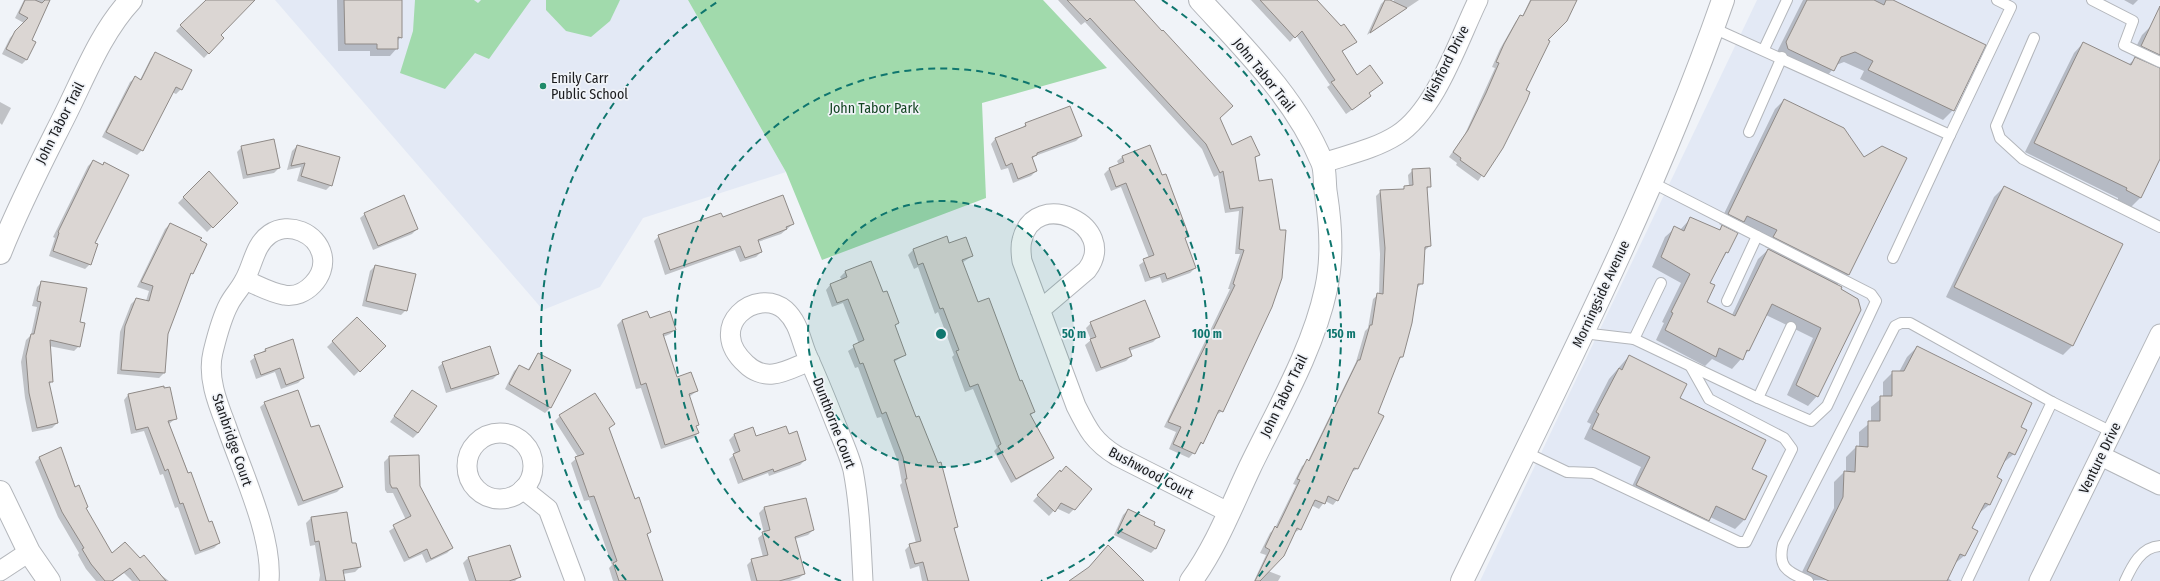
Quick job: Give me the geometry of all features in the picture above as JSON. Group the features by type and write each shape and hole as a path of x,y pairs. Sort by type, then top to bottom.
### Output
{"street":[{"name":"John Tabor Trail","path":"0,253 20,203 95,53 123,8 131,0"},
{"name":"John Tabor Trail","path":"1192,581 1200,570 1311,338 1326,289 1330,256 1330,220 1323,163 1299,118 1277,87 1252,56 1200,0"},
{"name":"Wishford Drive","path":"1323,163 1383,142 1398,134 1419,114 1439,82 1478,0"},
{"name":"Morningside Avenue","path":"1462,581 1583,333 1653,183 1723,0"},
{"name":"Bushwood Court","path":"1040,310 1087,270 1095,254 1094,244 1083,225 1064,214 1048,214 1042,216 1030,225 1022,238 1022,261 1040,310 1076,406 1087,428 1101,446 1117,456 1228,512"},
{"name":"Stanbridge Court","path":"245,280 229,304 218,331 210,364 216,399 262,530 268,552 269,581"},
{"name":"Venture Drive","path":"2039,581 2160,334"},
{"name":"Dunthorne Court","path":"810,361 852,468 860,519 863,581"},
{"path":"2101,456 2160,485"},
{"path":"524,489 548,509 575,581"},
{"path":"0,492 29,552 50,581"},
{"path":"0,571 29,552"}],"lane":[{"path":"1764,49 1787,0"},
{"path":"1894,258 1950,135 2011,7 1997,0"},
{"path":"2092,0 2133,21 2124,44 2160,62"},
{"path":"1713,28 1782,57 1950,135"},
{"path":"2034,38 1996,126 2000,138 2023,159 2160,227"},
{"path":"1749,132 1782,57"},
{"path":"1583,333 1634,339 1691,367 1811,421 1827,406 1876,301 1872,294 1653,183"},
{"path":"1727,301 1757,236"},
{"path":"1634,339 1661,283"},
{"path":"1808,581 1790,572 1783,566 1780,556 1783,544 1895,326 1901,323 1910,323 2052,402 2112,432"},
{"path":"1758,398 1791,327"},
{"path":"1525,452 1567,472 1593,473 1739,542 1746,542 1792,449 1784,438 1709,399 1691,367"},
{"path":"1967,581 2052,402"},
{"path":"2125,581 2134,563 2146,551 2160,546"}],"shaded area":[{"name":"Emily Carr Public School","path":"275,0 688,0 786,172 643,218 600,287 543,310"},
{"path":"1757,0 2160,0 2160,581 1480,581"}],"green space":[{"path":"415,0 474,0 478,3 481,0 531,0 489,59 475,53 445,89 400,73 413,31"},
{"path":"546,0 620,0 610,21 591,37 566,31 546,10"},
{"name":"John Tabor Park","path":"688,0 1043,0 1107,68 982,103 986,198 822,260 786,172"}],"building":[{"path":"25,0 35,0 42,3 45,0 50,0 32,40 36,42 27,60 6,49 15,31 28,18 19,13"},
{"path":"206,0 255,0 221,35 224,38 209,54 180,25"},
{"path":"344,0 402,0 402,38 398,37 398,49 377,49 377,44 345,44"},
{"path":"1067,0 1134,0 1233,106 1220,118 1232,145 1251,136 1260,155 1255,157 1259,181 1272,179 1280,230 1286,230 1282,278 1272,307 1223,412 1219,410 1203,444 1201,442 1195,454 1173,444 1181,427 1168,422 1235,285 1233,284 1244,250 1239,249 1243,207 1230,209 1223,171 1220,173 1206,144 1090,18 1087,21"},
{"path":"1260,0 1317,0 1341,26 1344,24 1357,42 1342,51 1357,75 1370,65 1383,83 1369,93 1371,96 1352,110 1331,82 1335,80 1302,31 1295,38"},
{"path":"1385,0 1390,0 1407,8 1370,33"},
{"path":"1531,0 1577,0 1567,21 1548,40 1550,41 1526,90 1530,92 1527,100 1503,148 1484,177 1460,160 1461,158 1453,152 1468,130 1486,93 1499,63 1496,62 1504,44 1520,15 1523,16"},
{"path":"1807,0 1874,0 1884,5 1886,0 1893,0 1986,45 1954,111 1868,70 1873,61 1855,52 1841,57 1834,71 1788,49 1786,42"},
{"path":"2160,6 2160,55 2141,46"},
{"path":"2083,42 2131,65 2135,57 2160,68 2160,159 2141,198 2126,190 2127,188 2034,143"},
{"path":"155,52 192,70 182,90 176,87 143,151 106,132 135,76 141,80"},
{"path":"1784,99 1844,128 1864,157 1882,146 1907,158 1849,275 1773,237 1777,230 1747,216 1744,222 1728,214"},
{"path":"1070,106 1082,136 1037,153 1037,155 1032,157 1037,171 1018,179 1012,163 1006,166 995,138 1026,126 1025,123"},
{"path":"274,139 280,168 247,175 241,146"},
{"path":"297,145 340,157 332,186 301,176 305,163 291,166"},
{"path":"1150,145 1162,175 1166,174 1189,236 1185,238 1196,268 1167,279 1165,273 1150,278 1143,259 1154,255 1126,183 1116,187 1109,168 1124,162 1122,156"},
{"path":"93,160 103,165 104,162 129,175 95,243 98,244 91,265 53,251 59,233 58,232"},
{"path":"1430,168 1431,187 1427,187 1431,246 1425,247 1423,284 1418,284 1412,323 1403,357 1400,357 1378,413 1384,416 1358,469 1354,468 1338,501 1328,496 1325,504 1315,500 1301,530 1297,528 1284,556 1260,581 1255,581 1270,550 1265,547 1275,526 1277,528 1300,480 1297,479 1307,459 1309,461 1358,360 1360,360 1370,325 1372,325 1377,293 1383,294 1385,248 1380,190 1404,189 1404,186 1413,185 1412,169"},
{"path":"209,171 238,203 213,228 183,197"},
{"path":"2004,186 2123,244 2073,346 1954,287"},
{"path":"404,195 418,229 378,246 364,213"},
{"path":"783,195 794,224 786,227 787,229 758,240 762,252 745,258 740,246 670,270 658,235 721,213 723,217"},
{"path":"1690,217 1720,230 1722,225 1738,233 1710,283 1715,285 1707,302 1735,316 1768,249 1842,287 1841,289 1858,299 1861,310 1818,397 1796,385 1821,328 1772,304 1743,360 1719,348 1716,357 1665,330 1673,313 1671,312 1690,274 1661,257 1674,226 1684,231"},
{"path":"170,223 202,238 200,240 207,244 193,274 191,273 168,334 165,373 121,370 125,326 136,298 149,301 153,286 141,282"},
{"path":"947,236 949,243 966,237 973,256 962,260 978,302 989,298 1020,381 1022,380 1035,412 1030,414 1054,458 1016,479 998,446 1001,444 978,384 970,387 956,351 959,350 943,308 940,309 923,263 918,265 913,249"},
{"path":"871,261 883,292 887,291 899,323 895,325 906,355 894,360 916,417 919,416 938,463 941,462 958,527 954,528 969,581 928,581 923,562 915,564 909,544 921,541 905,479 907,479 903,457 886,412 882,414 863,363 860,364 853,345 864,340 848,299 837,303 830,284 847,277 845,271"},
{"path":"375,265 416,274 407,311 366,301"},
{"path":"41,281 87,288 80,322 85,323 80,347 50,340 53,382 49,382 58,423 37,428 29,393 26,356 31,334 34,334 41,302 37,301"},
{"path":"1145,300 1160,337 1129,348 1132,356 1101,368 1090,339 1096,337 1090,322"},
{"path":"647,311 650,318 670,311 676,330 663,334 677,377 691,372 698,391 689,394 699,425 696,426 699,433 665,445 646,383 641,385 622,320"},
{"path":"357,317 386,346 360,372 332,341"},
{"path":"293,339 304,378 286,385 280,368 261,375 254,355 266,351 265,349"},
{"path":"490,346 499,374 451,389 442,362"},
{"path":"1917,346 2032,403 2021,427 2027,430 2015,455 2009,452 1997,477 2002,480 1990,505 1985,503 1972,528 1978,531 1965,556 1960,554 1947,581 1829,581 1807,571 1843,497 1844,471 1855,472 1856,446 1868,447 1868,421 1880,421 1880,396 1892,396 1892,371 1904,371"},
{"path":"538,353 571,370 551,408 509,384 519,365 529,370"},
{"path":"1629,355 1687,384 1680,398 1766,440 1752,469 1767,476 1745,520 1716,506 1709,521 1636,485 1650,457 1592,429 1599,414 1596,412 1619,368 1622,370"},
{"path":"164,386 164,388 170,387 177,419 168,421 188,473 191,472 209,522 212,521 220,543 200,551 183,503 180,504 168,469 165,471 148,427 136,430 128,394"},
{"path":"298,390 311,427 319,425 343,487 303,501 264,402"},
{"path":"412,390 437,406 418,433 394,416"},
{"path":"595,393 615,424 609,428 635,499 639,497 651,532 647,534 663,581 619,581 613,563 617,561 594,496 589,497 575,457 584,454 559,415"},
{"path":"786,426 789,434 797,431 806,460 774,472 773,469 743,480 733,454 740,451 734,434 753,427 756,436"},
{"path":"61,447 75,487 79,485 88,507 86,508 112,553 125,542 140,558 144,555 166,581 140,581 130,568 112,581 105,581 91,564 82,549 84,548 62,512 39,457"},
{"path":"419,455 420,486 453,548 431,559 427,549 409,558 393,525 411,516 397,488 392,488 390,484 389,456"},
{"path":"1066,466 1092,489 1075,510 1061,503 1055,512 1037,495 1060,470 1061,472"},
{"path":"806,498 814,530 795,537 805,574 779,581 757,581 751,559 768,555 762,532 770,530 764,507"},
{"path":"1128,509 1155,522 1154,525 1165,530 1156,549 1118,530"},
{"path":"347,512 352,543 356,543 361,567 343,570 345,581 326,581 319,541 315,542 311,517"},
{"path":"510,545 521,577 509,581 476,581 468,557"},
{"path":"1108,545 1144,581 1069,581 1089,567"}],"place":[{"name":"Emily Carr Public School","path":"543,86"}]}
